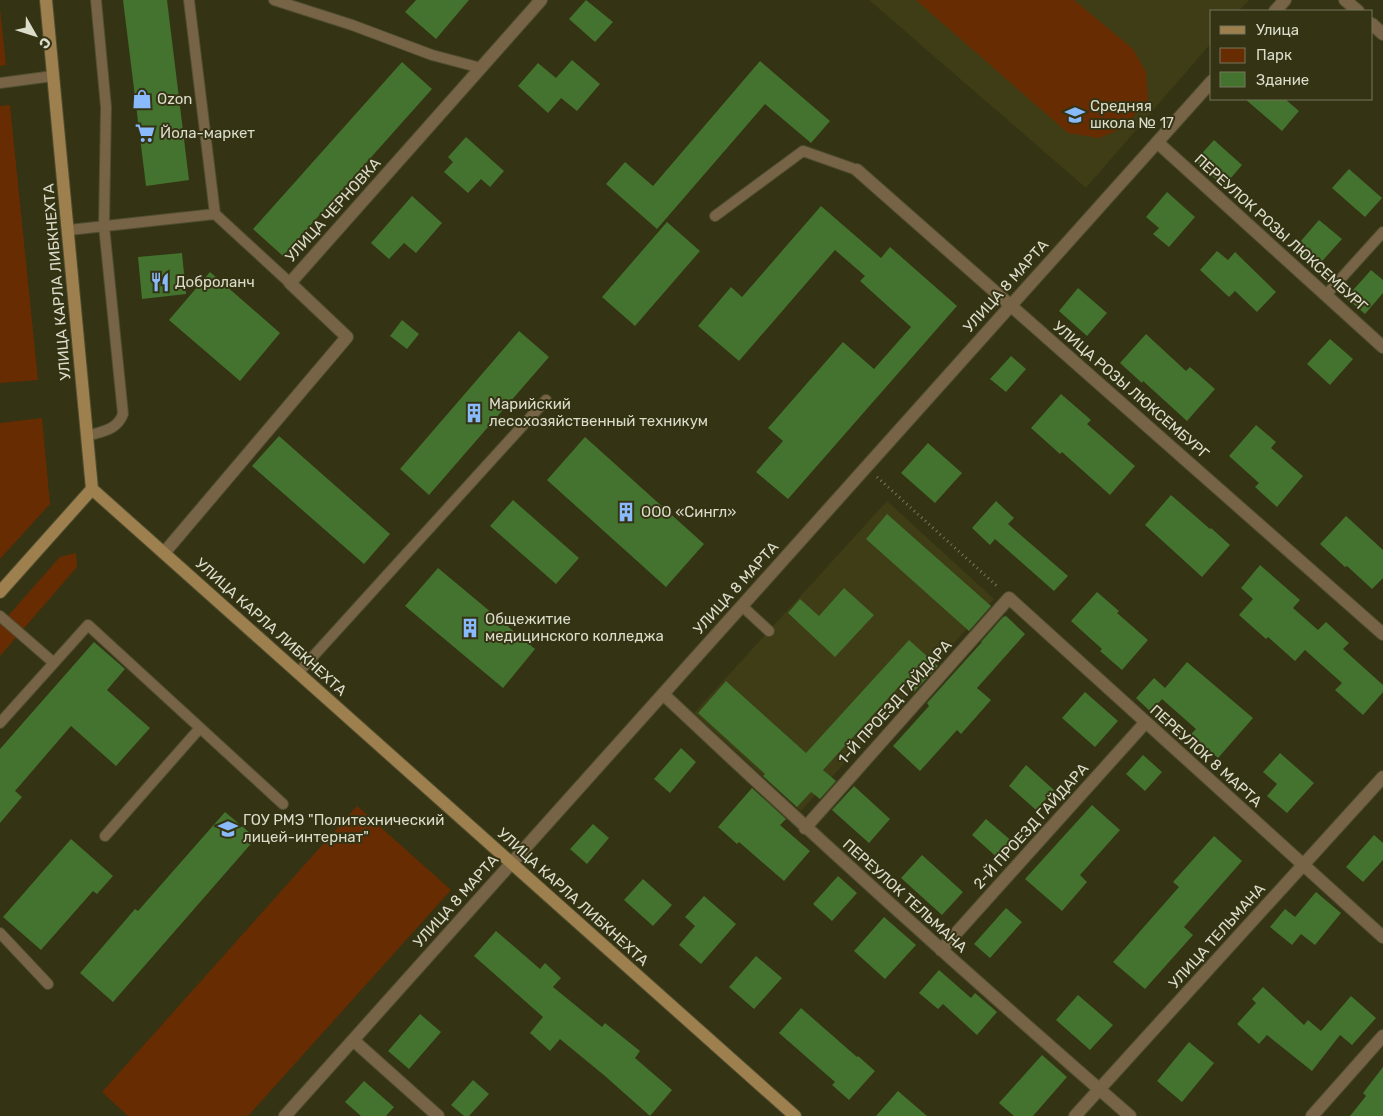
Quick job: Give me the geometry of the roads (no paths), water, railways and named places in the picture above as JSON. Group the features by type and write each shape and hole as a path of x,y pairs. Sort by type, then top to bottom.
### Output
{"main road":[{"name":"УЛИЦА КАРЛА ЛИБКНЕХТА","path":"46,0 92,489 795,1116"},
{"path":"0,592 92,489"}],"street":[{"name":"УЛИЦА ЧЕРНОВКА","path":"164,553 347,337 290,284 541,0"},
{"path":"1276,10 1285,0"},
{"path":"1345,0 1357,10"},
{"path":"1373,25 1383,34"},
{"name":"УЛИЦА 8 МАРТА","path":"284,1116 1210,83"},
{"name":"ПЕРЕУЛОК РОЗЫ ЛЮКСЕМБУРГ","path":"1157,142 1383,347"},
{"name":"УЛИЦА РОЗЫ ЛЮКСЕМБУРГ","path":"857,170 1383,634"},
{"name":"ПЕРЕУЛОК 8 МАРТА","path":"1009,598 1383,937"},
{"name":"1-Й ПРОЕЗД ГАЙДАРА","path":"805,828 1009,598"},
{"name":"ПЕРЕУЛОК ТЕЛЬМАНА","path":"663,694 805,828 1130,1116"},
{"name":"2-Й ПРОЕЗД ГАЙДАРА","path":"941,950 1145,723"},
{"name":"УЛИЦА ТЕЛЬМАНА","path":"1075,1116 1383,777"},
{"path":"1312,1116 1383,1036"},
{"path":"353,1040 438,1116"}],"lane":[{"path":"87,436 112,428 120,423 123,414 104,226 106,107 96,0"},
{"path":"188,0 215,214 290,284"},
{"path":"274,0 352,25 432,55 481,68"},
{"path":"0,83 53,76"},
{"path":"715,216 804,151 857,170"},
{"path":"68,230 215,214"},
{"path":"1326,295 1383,232"},
{"path":"298,673 546,400"},
{"path":"742,606 769,631"},
{"path":"0,616 54,663"},
{"path":"0,724 88,625 283,804"},
{"path":"105,836 200,728"},
{"path":"0,933 48,984"}],"place":[{"name":"Ozon","path":"142,99"},
{"name":"Средняя школа № 17","path":"1075,115"},
{"name":"Йола-маркет","path":"145,133"},
{"name":"Доброланч","path":"160,282"},
{"name":"Марийский лесохозяйственный техникум","path":"474,413"},
{"name":"ООО «Сингл»","path":"626,512"},
{"name":"Общежитие медицинского колледжа","path":"470,628"},
{"name":"ГОУ РМЭ \"Политехнический лицей-интернат\"","path":"228,829"}]}
